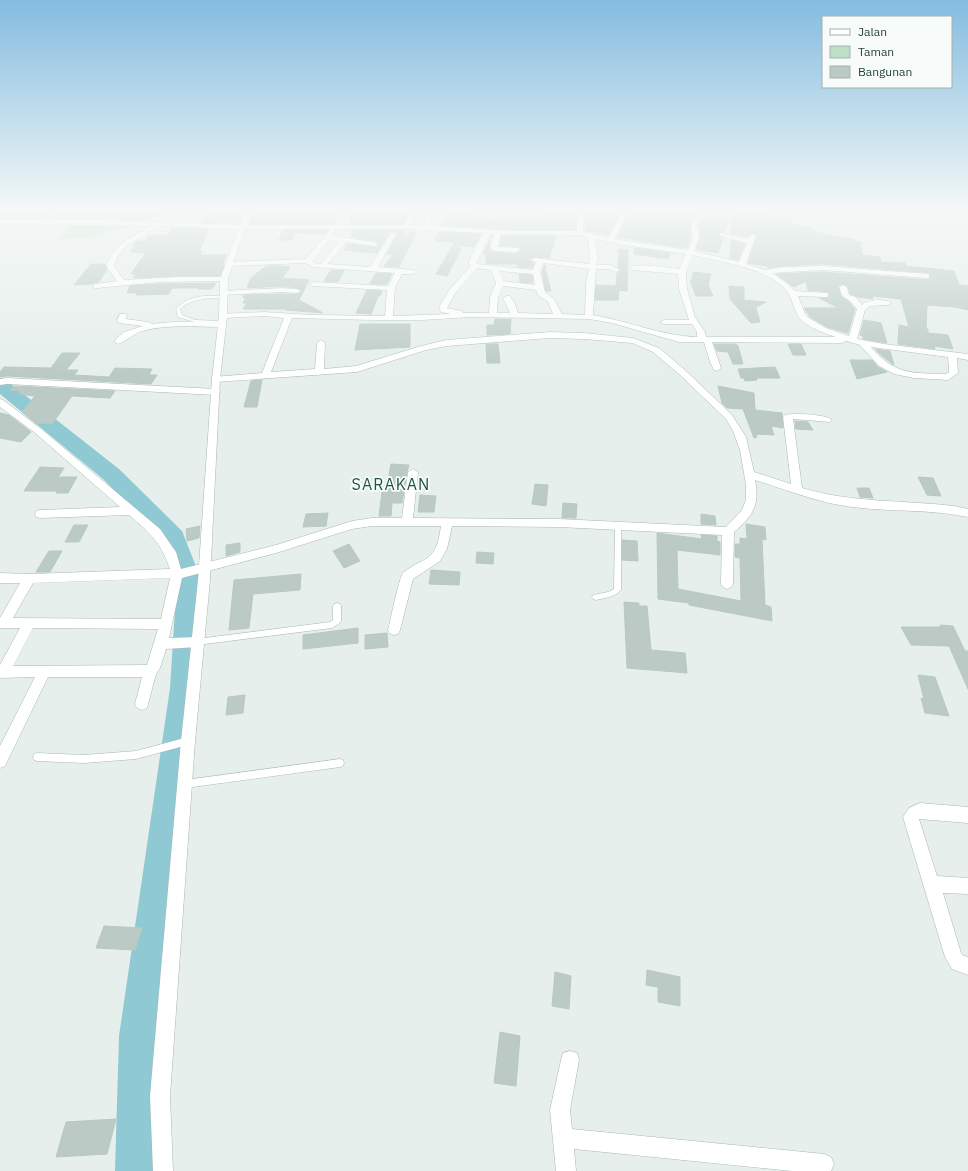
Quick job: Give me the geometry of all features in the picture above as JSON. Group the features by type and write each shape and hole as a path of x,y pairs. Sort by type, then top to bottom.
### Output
{"street":[{"path":"110,265 121,282"},
{"path":"163,1171 160,1096 185,784 193,642 201,569 222,321 224,279 229,265"},
{"path":"316,265 413,272"},
{"path":"373,269 375,265"},
{"path":"537,265 536,272 541,293 551,301 559,316"},
{"path":"574,265 610,267 616,270"},
{"path":"685,265 682,272 683,289 691,317 701,332 717,368"},
{"path":"742,265 763,272 793,293 825,295"},
{"path":"466,316 444,310 443,307 475,266 536,272"},
{"path":"589,317 590,283 593,267"},
{"path":"493,315 494,297 500,283 494,268"},
{"path":"633,268 682,272"},
{"path":"763,272 781,269 818,269 926,276"},
{"path":"389,318 391,288 400,271"},
{"path":"97,286 121,282 179,278 224,279"},
{"path":"500,283 540,288"},
{"path":"313,284 391,288"},
{"path":"844,287 846,296 853,299 861,309"},
{"path":"224,295 282,290 297,291"},
{"path":"793,293 799,310 806,319 830,332 850,340 968,357"},
{"path":"507,298 511,304 515,316"},
{"path":"850,340 861,309 868,304 887,303"},
{"path":"118,341 130,332 158,326 222,321 264,314 389,318 449,318 493,315 589,317 613,321 679,339 850,340"},
{"path":"123,316 122,321 158,326"},
{"path":"266,376 289,316"},
{"path":"664,322 694,322"},
{"path":"0,382 216,386 266,376 367,367 424,348 447,343 550,335 600,337 636,342 661,353 736,426 743,439 752,498 748,512 728,531 727,584"},
{"path":"319,372 321,343"},
{"path":"863,343 881,363 896,373 907,376 948,377 954,373 952,355"},
{"path":"0,402 37,430 103,485 156,532 170,552 180,574 165,624 163,644 153,668 150,670 142,704"},
{"path":"796,489 793,449 788,417 794,416 827,420"},
{"path":"407,523 413,472"},
{"path":"749,474 796,489 851,503 937,508 968,513"},
{"path":"40,514 131,511"},
{"path":"0,578 29,579 180,574 276,548 352,525 372,522 559,523 728,531"},
{"path":"394,630 407,577 411,572 435,560 441,548 447,523"},
{"path":"2,623 29,579"},
{"path":"2,623 165,624"},
{"path":"29,623 2,672 150,670"},
{"path":"163,644 193,642"},
{"path":"0,761 44,672"},
{"path":"968,815 920,811 911,815 954,957 958,963 968,966"},
{"path":"932,884 968,886"},
{"path":"566,1171 564,1138 560,1110 570,1060"},
{"path":"564,1138 824,1164"}],"lane":[{"path":"222,321 195,321 186,319 180,316 178,309 183,303 191,299 224,295"},
{"path":"596,597 610,594 617,590 618,526"},
{"path":"193,642 332,625 336,621 337,606"},
{"path":"36,757 84,759 136,755 188,741"},
{"path":"185,784 340,763"}],"building":[{"path":"90,265 105,265 107,269 99,282 74,285"},
{"path":"138,265 224,265 220,276 134,278 135,274 131,274"},
{"path":"385,265 400,265 399,267 384,266"},
{"path":"441,265 453,265 447,276 436,274"},
{"path":"517,265 533,265 532,268 517,267"},
{"path":"544,265 546,265 545,268 551,291 546,291 542,272"},
{"path":"618,265 628,265 627,291 619,290 618,300 595,300 596,285 616,286 617,273 621,271"},
{"path":"758,265 810,265 768,268 766,266"},
{"path":"831,265 906,265 906,266 954,271 959,285 968,286 968,310 955,307 927,305 926,329 928,329 928,333 948,335 953,349 934,346 935,349 898,344 899,325 909,327 901,299 872,296 873,299 858,297 850,294 848,287 844,284 838,286 841,296 855,309 848,333 827,327 810,317 804,308 839,308 819,298 829,298 829,292 808,290 806,281 794,287 776,274 823,272 929,280 930,273"},
{"path":"266,266 290,267 282,278 309,280 299,300 323,313 286,310 287,309 243,309 247,303 243,303 246,298 243,298 244,295 297,294 302,292 297,288 282,286 248,288 249,287 247,287 251,278"},
{"path":"331,270 344,271 338,282 324,281"},
{"path":"693,272 711,274 708,285 713,296 696,296 690,280 692,280"},
{"path":"375,274 392,274 387,284 370,284"},
{"path":"519,274 532,275 533,283 520,282"},
{"path":"216,283 212,289 175,288 171,289 169,294 136,295 137,293 127,293 130,286"},
{"path":"729,286 744,287 744,300 766,302 755,308 760,322 751,323 730,299"},
{"path":"367,290 382,291 380,296 378,296 371,314 356,313"},
{"path":"495,319 511,319 510,334 487,335 487,325 494,325"},
{"path":"864,320 881,323 887,343 863,339 863,336 860,335"},
{"path":"360,324 410,324 410,347 355,350"},
{"path":"486,344 498,344 500,363 487,363"},
{"path":"714,344 736,344 738,346 743,364 733,364 728,352 717,351"},
{"path":"788,344 801,344 806,355 793,355"},
{"path":"875,349 890,351 894,365 881,355"},
{"path":"62,353 80,353 66,370 78,370 74,375 109,377 115,368 152,369 149,375 157,375 151,384 7,376 0,377 0,372 4,367 51,368"},
{"path":"850,360 872,360 878,367 887,372 857,379"},
{"path":"775,367 780,378 756,378 757,380 745,381 744,378 741,378 738,369"},
{"path":"262,380 257,407 244,407 251,381"},
{"path":"15,386 115,391 110,398 72,396 52,424 40,423 38,425 22,412 35,396 19,394 22,391 10,390"},
{"path":"718,386 754,393 755,410 782,413 783,428 771,426 774,435 756,434 757,437 754,438 743,409 727,408 722,403"},
{"path":"0,413 9,415 31,432 21,442 0,438"},
{"path":"795,421 808,422 813,430 796,429"},
{"path":"391,464 409,465 402,503 392,503 391,516 379,516 382,492 386,492"},
{"path":"40,467 64,468 58,477 77,477 68,493 56,493 58,491 24,491"},
{"path":"918,477 933,478 941,496 927,495"},
{"path":"535,484 548,485 546,506 532,504"},
{"path":"857,488 869,488 873,498 860,497"},
{"path":"420,495 436,496 434,512 418,512"},
{"path":"563,503 577,504 576,518 562,518"},
{"path":"328,513 326,526 303,527 306,514"},
{"path":"701,514 715,516 716,525 701,524"},
{"path":"746,524 765,527 766,540 762,539 765,605 771,607 772,621 689,605 689,603 658,599 657,533 702,539 701,535 717,536 717,541 720,542 720,555 677,550 678,589 741,601 740,558 735,557 735,544 740,544 740,538 747,539"},
{"path":"74,525 88,525 79,542 65,542"},
{"path":"200,526 199,538 187,541 186,529"},
{"path":"622,540 637,541 638,561 622,560"},
{"path":"240,543 240,552 226,556 226,545"},
{"path":"349,544 360,561 344,568 333,551"},
{"path":"49,551 62,551 50,572 36,572"},
{"path":"477,552 494,553 493,564 476,563"},
{"path":"431,570 460,572 459,585 429,584"},
{"path":"301,574 300,590 253,594 249,628 229,630 234,580"},
{"path":"624,602 639,603 639,606 647,606 651,650 685,653 687,673 627,668"},
{"path":"940,625 953,626 965,651 968,651 968,689 949,646 911,645 901,627 941,627"},
{"path":"358,628 358,643 303,649 303,635"},
{"path":"387,633 388,647 365,649 365,635"},
{"path":"918,675 935,677 949,716 925,713 921,698 924,699"},
{"path":"245,695 243,713 226,715 228,697"},
{"path":"104,926 142,928 135,950 96,948"},
{"path":"647,970 680,977 680,1006 658,1002 658,987 646,985"},
{"path":"555,972 571,976 569,1009 552,1006"},
{"path":"500,1032 520,1036 516,1086 494,1083"},
{"path":"116,1119 107,1154 56,1157 66,1122"}],"waterway":[{"path":"0,385 111,474 174,537 189,579 184,688 138,1036 136,1171"}],"district":[{"name":"SARAKAN","path":"391,484"}]}
